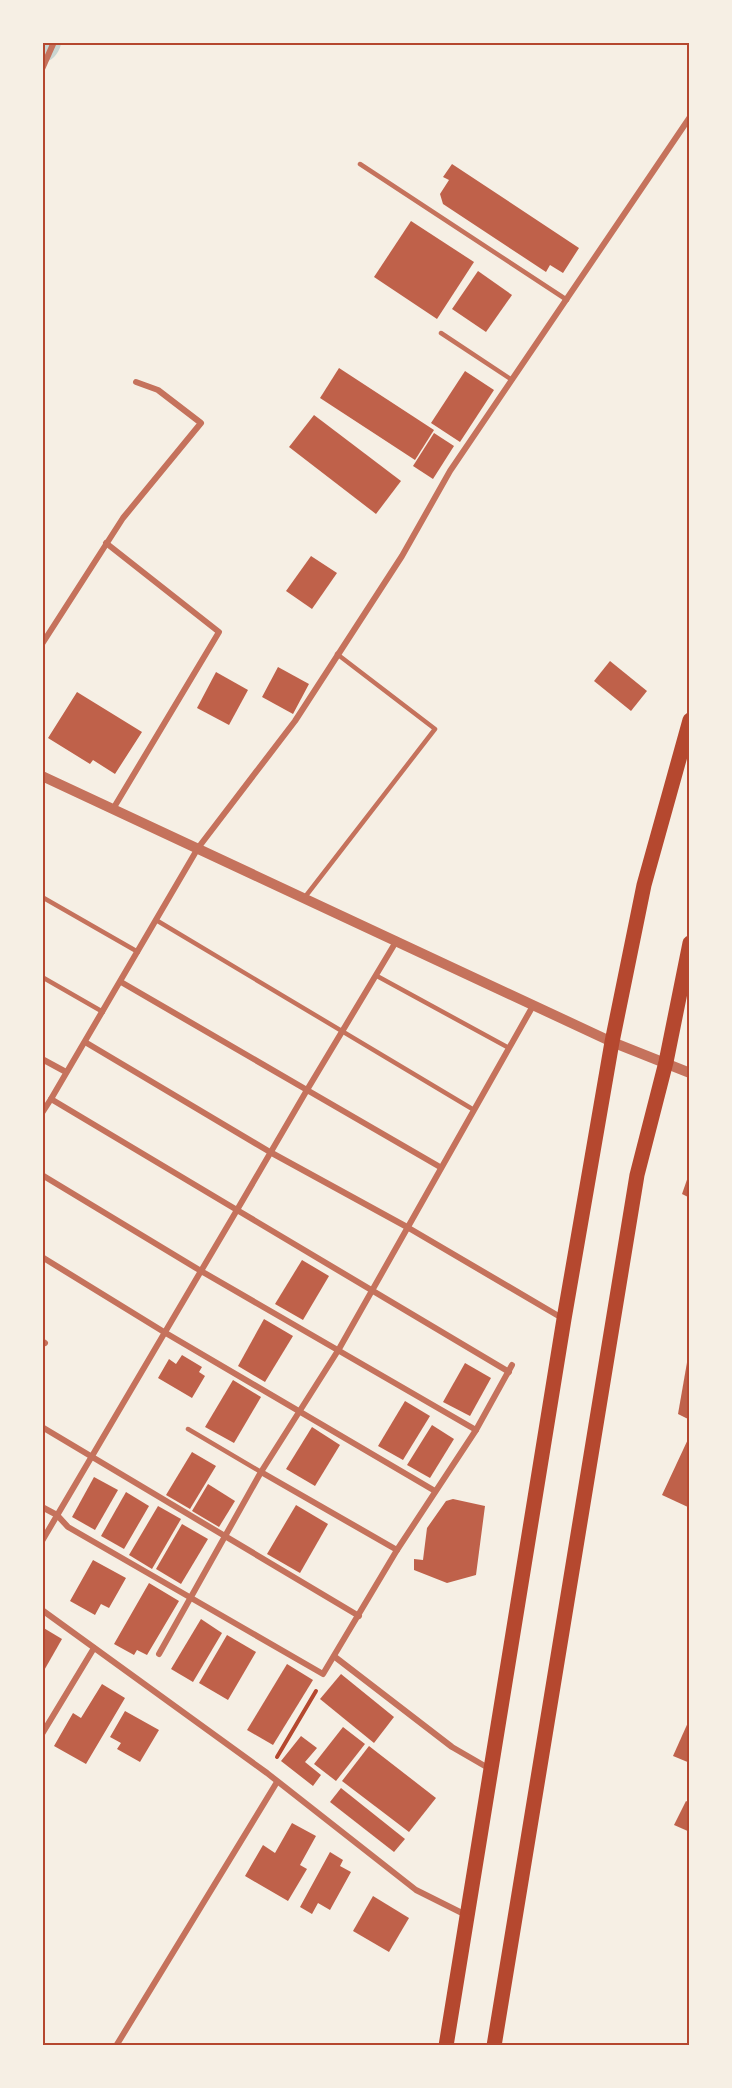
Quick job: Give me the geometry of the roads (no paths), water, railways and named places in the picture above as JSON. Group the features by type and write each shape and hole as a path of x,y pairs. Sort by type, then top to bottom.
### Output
{"main road":[{"path":"446,2046 564,1319 612,1042 644,885 690,720"},
{"path":"494,2046 637,1175 666,1062 690,943"}],"street":[{"path":"42,69 54,42"},
{"path":"42,1113 198,848 295,722 402,556 450,471 690,117"},
{"path":"42,644 123,518 201,423 158,390 136,382"},
{"path":"106,543 219,632 113,809"},
{"path":"43,779 398,940 612,1042 690,1073"},
{"path":"42,1541 270,1152 398,940"},
{"path":"121,982 440,1167"},
{"path":"159,1654 261,1472 339,1349 534,1004"},
{"path":"85,1042 270,1152 407,1227 564,1319"},
{"path":"42,1059 66,1072"},
{"path":"42,1507 57,1515 68,1527 323,1674 397,1550 476,1430 510,1369 379,1297 373,1289 51,1099"},
{"path":"42,1175 201,1271 476,1430"},
{"path":"42,1257 164,1332 435,1491"},
{"path":"42,1427 359,1616"},
{"path":"261,1472 397,1550"},
{"path":"42,1610 267,1773 416,1890 467,1915"},
{"path":"42,1734 94,1648"},
{"path":"335,1657 452,1748 492,1770"},
{"path":"116,2046 277,1782"}],"lane":[{"path":"360,164 567,300"},
{"path":"441,333 512,380"},
{"path":"304,897 435,729 337,654"},
{"path":"42,897 138,952"},
{"path":"156,920 474,1110"},
{"path":"377,976 509,1048"},
{"path":"42,977 103,1012"},
{"path":"188,1429 261,1472"}]}
